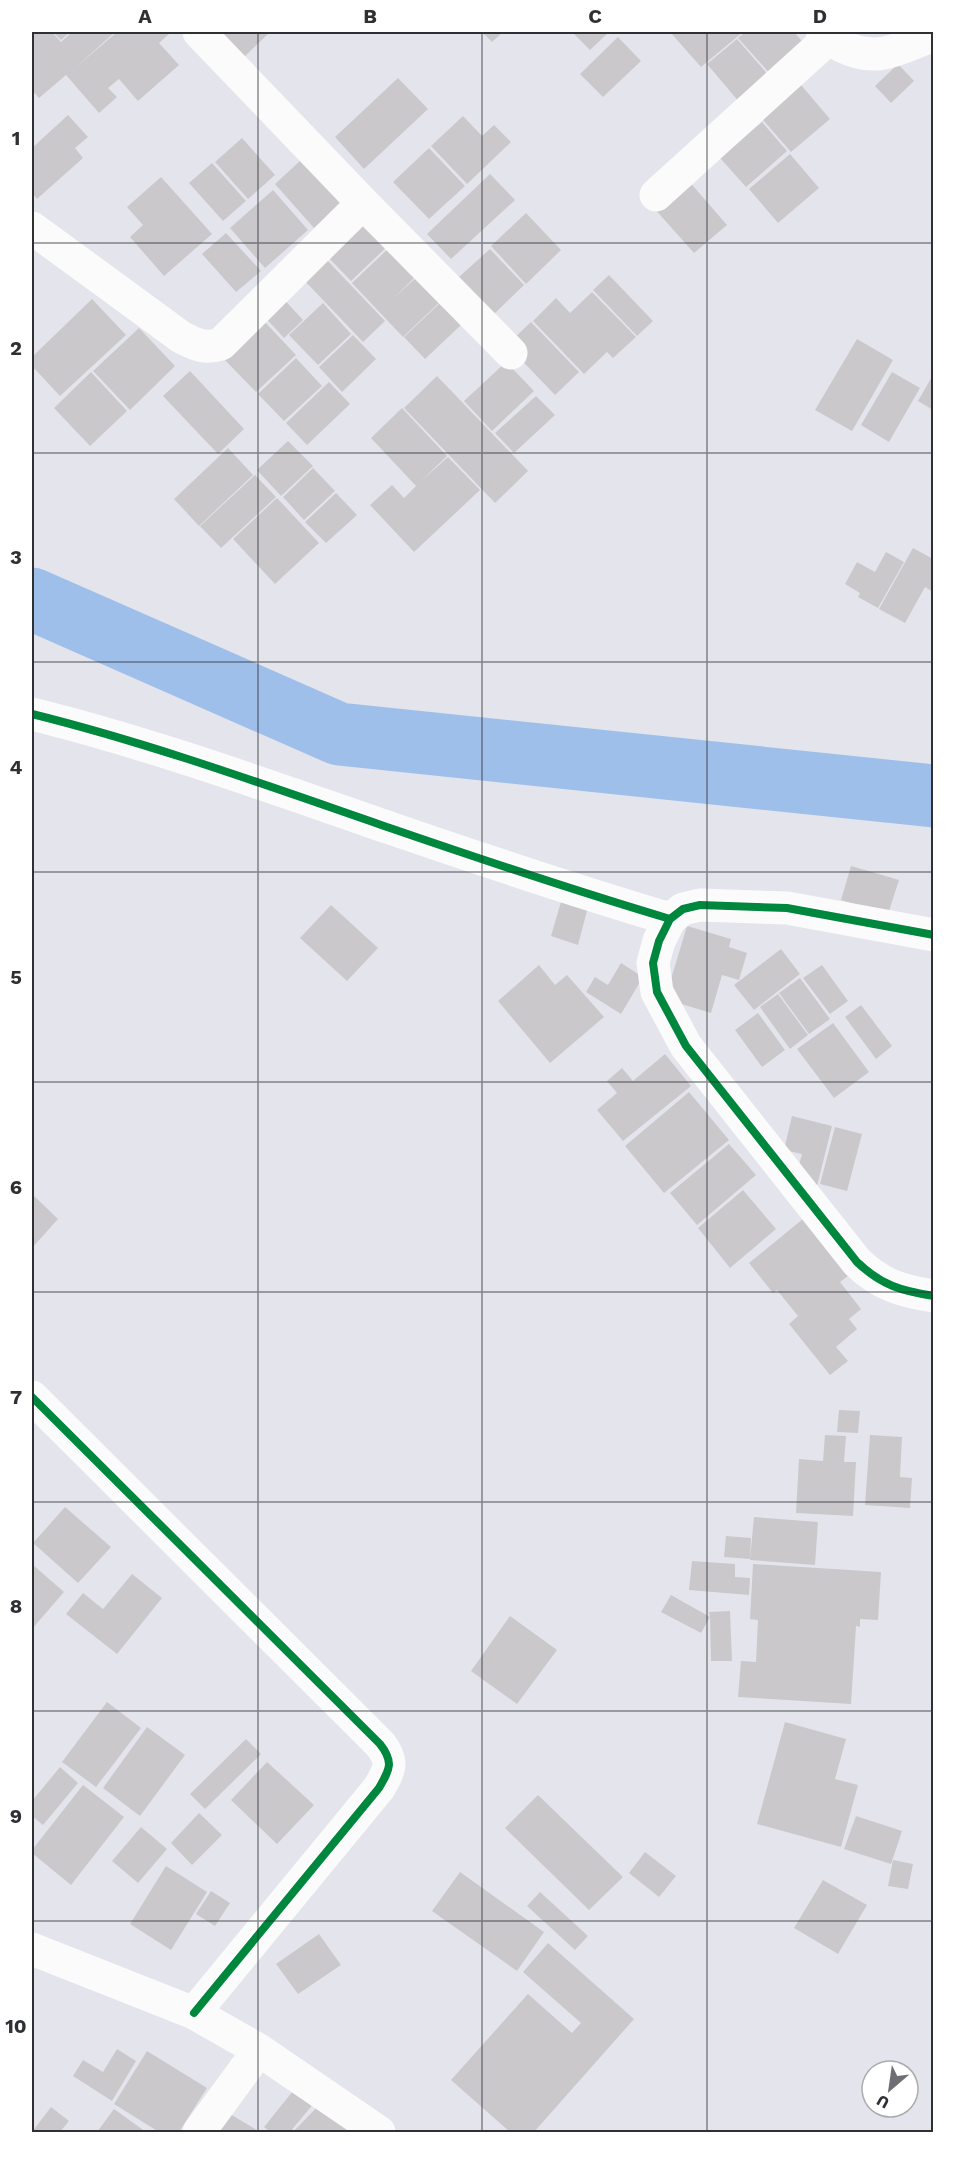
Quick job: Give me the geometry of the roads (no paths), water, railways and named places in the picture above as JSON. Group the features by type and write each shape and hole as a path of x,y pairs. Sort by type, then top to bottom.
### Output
{"street":[{"path":"199,32 511,353"},
{"path":"656,195 826,35 840,46 857,51 883,53 933,35"},
{"path":"32,228 181,337 196,345 209,348 221,344 363,203"},
{"path":"32,714 74,724 210,765 513,869 670,919"},
{"path":"929,1295 884,1284 870,1275 857,1262 686,1046 657,992 653,963 659,941 670,919 683,909 700,905 788,908 933,935"},
{"path":"32,1397 380,1744 388,1755 390,1765 380,1788 194,2013"},
{"path":"32,1949 194,2013 260,2050 379,2133"},
{"path":"199,2133 260,2050"}],"waterway":[{"path":"32,599 339,734 934,796"}]}
